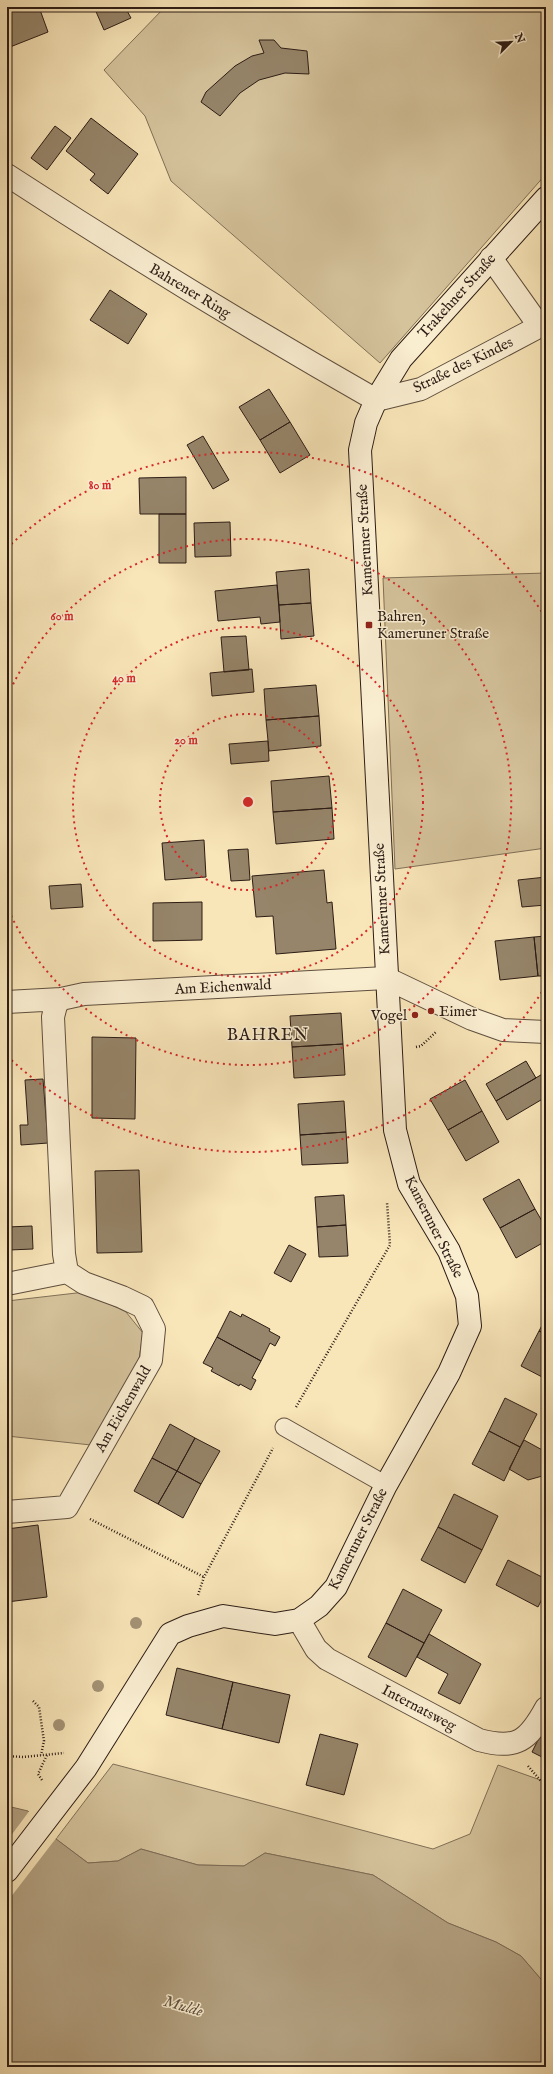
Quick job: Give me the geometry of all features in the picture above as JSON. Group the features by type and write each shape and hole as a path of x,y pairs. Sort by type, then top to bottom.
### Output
{"street":[{"name":"Bahrener Ring","path":"7,175 92,231 281,346 376,400"},
{"name":"Trakehner Straße","path":"376,400 401,359 546,198"},
{"path":"491,258 543,325"},
{"name":"Straße des Kindes","path":"376,400 422,389 543,325"},
{"name":"Kameruner Straße","path":"7,1871 86,1768 96,1749 170,1634 188,1626 223,1616 275,1624 299,1620 319,1606 336,1587 386,1485 449,1373 470,1326 467,1296 449,1251 409,1184 395,1130 360,450 366,423 376,400"},
{"path":"386,978 472,1019 503,1030 546,1032"},
{"name":"Am Eichenwald","path":"7,1002 61,999 84,994 386,978"},
{"path":"7,1284 67,1272 64,1254 53,1016 56,1005 61,999"},
{"name":"Am Eichenwald","path":"67,1272 84,1283 122,1297 143,1307 154,1329 152,1360 67,1507"},
{"path":"7,1512 67,1507"},
{"name":"Internatsweg","path":"299,1620 316,1649 327,1659 480,1740 496,1745 509,1745 520,1740 535,1730 546,1708"}],"lane":[{"path":"284,1428 386,1485"}],"path":[{"path":"390,1049 410,1049 421,1046 442,1025 446,1007"},
{"path":"67,1507 204,1577 284,1428 390,1245 387,1199"},
{"path":"33,1701 39,1707 44,1741 41,1755"},
{"path":"7,1756 23,1757 96,1749"},
{"path":"45,1784 38,1774 47,1754"}],"shaded area":[{"path":"165,7 546,7 546,174 380,363 171,181 145,116 104,70"},
{"path":"546,573 546,848 395,869 383,578"},
{"path":"85,1292 126,1312 143,1333 138,1366 91,1445 7,1436 7,1301"},
{"path":"7,1754 10,1785 7,1806"},
{"path":"113,1764 433,1849 470,1834 498,1765 546,1782 546,1985 521,1956 496,1942 448,1923 373,1875 265,1853 244,1866 198,1865 141,1849 118,1861 88,1863 56,1839"}],"water":[{"name":"Mulde","path":"7,1806 28,1811 56,1839 88,1863 118,1861 141,1849 198,1865 244,1866 265,1853 373,1875 448,1923 496,1942 521,1956 546,1985 546,2067 7,2067"}],"pier":[{"path":"30,1810 57,1837 7,1902 7,1841"}],"building":[{"path":"7,7 39,7 48,32 10,47 7,39"},
{"path":"94,7 125,7 131,18 104,30"},
{"path":"259,40 274,40 281,48 307,51 309,74 285,73 259,80 240,93 220,116 201,102 206,92 235,66 252,56 264,53"},
{"path":"91,118 138,154 108,194 90,180 95,174 66,151"},
{"path":"55,126 71,138 47,170 31,158"},
{"path":"110,290 147,314 128,344 90,320"},
{"path":"269,389 290,422 260,440 239,407"},
{"path":"290,422 310,455 280,473 260,440"},
{"path":"203,436 229,480 213,489 187,445"},
{"path":"186,477 186,514 140,514 139,478"},
{"path":"159,514 186,514 186,563 159,563"},
{"path":"230,522 231,556 195,557 194,523"},
{"path":"309,569 311,603 279,605 276,572"},
{"path":"277,585 280,622 261,624 260,617 218,621 215,591"},
{"path":"311,603 314,636 281,639 279,605"},
{"path":"246,636 249,670 224,672 221,637"},
{"path":"252,669 254,692 212,696 210,673"},
{"path":"316,685 319,716 266,720 264,689"},
{"path":"319,716 321,746 269,751 266,720"},
{"path":"268,741 269,761 231,764 229,744"},
{"path":"329,776 332,808 273,812 271,781"},
{"path":"332,808 334,839 276,844 273,812"},
{"path":"204,840 206,877 165,880 162,843"},
{"path":"248,849 250,880 231,881 228,850"},
{"path":"324,870 327,903 332,902 336,949 276,954 273,916 256,917 252,876"},
{"path":"546,877 546,905 522,907 518,880"},
{"path":"81,884 83,907 51,909 49,886"},
{"path":"202,902 202,940 153,941 153,903"},
{"path":"546,936 546,976 538,976 534,937"},
{"path":"534,937 538,976 500,980 495,941"},
{"path":"341,1013 343,1044 292,1047 290,1016"},
{"path":"92,1037 136,1038 135,1119 92,1118"},
{"path":"343,1044 345,1075 294,1078 292,1047"},
{"path":"526,1061 536,1078 496,1101 486,1084"},
{"path":"546,1072 546,1097 507,1120 496,1101"},
{"path":"43,1079 48,1143 21,1145 20,1125 28,1125 25,1080"},
{"path":"465,1080 482,1111 448,1130 430,1099"},
{"path":"344,1101 346,1132 300,1135 298,1104"},
{"path":"482,1111 499,1142 466,1161 448,1130"},
{"path":"346,1132 348,1163 302,1165 300,1135"},
{"path":"139,1170 142,1252 97,1253 95,1171"},
{"path":"519,1179 535,1209 500,1228 483,1199"},
{"path":"344,1195 346,1225 317,1227 315,1197"},
{"path":"535,1209 546,1228 546,1241 516,1258 500,1228"},
{"path":"346,1225 348,1256 319,1257 317,1227"},
{"path":"32,1226 33,1249 9,1250 7,1227"},
{"path":"289,1245 306,1254 291,1282 274,1273"},
{"path":"230,1311 241,1317 242,1314 270,1329 269,1331 280,1337 275,1346 270,1343 261,1361 217,1337"},
{"path":"546,1318 546,1334 539,1331"},
{"path":"539,1331 546,1334 546,1379 521,1366"},
{"path":"217,1337 261,1361 252,1378 256,1380 251,1390 240,1384 239,1386 211,1371 213,1368 203,1363"},
{"path":"505,1398 537,1414 520,1447 489,1431"},
{"path":"170,1424 195,1438 177,1471 152,1458"},
{"path":"489,1431 520,1447 504,1481 472,1464"},
{"path":"195,1438 220,1451 201,1484 177,1471"},
{"path":"524,1440 546,1452 546,1475 528,1480 509,1469"},
{"path":"152,1458 177,1471 158,1504 134,1491"},
{"path":"177,1471 201,1484 183,1518 158,1504"},
{"path":"454,1494 498,1516 482,1550 438,1527"},
{"path":"38,1525 47,1597 7,1602 7,1529"},
{"path":"438,1527 482,1550 465,1583 421,1560"},
{"path":"508,1560 546,1579 546,1591 538,1607 496,1585"},
{"path":"403,1589 442,1610 424,1643 386,1623"},
{"path":"386,1623 424,1643 406,1677 368,1657"},
{"path":"429,1634 481,1664 460,1704 438,1693 448,1674 417,1657"},
{"path":"177,1668 233,1682 222,1729 166,1715"},
{"path":"233,1682 290,1695 279,1743 222,1729"},
{"path":"546,1724 546,1759 532,1752"},
{"path":"320,1734 358,1744 344,1795 306,1785"}],"place":[{"name":"Bahren, Kameruner Straße","path":"369,625"},
{"name":"Eimer","path":"431,1011"},
{"name":"Vogel","path":"415,1015"}],"district":[{"name":"BAHREN","path":"268,1035"}]}
